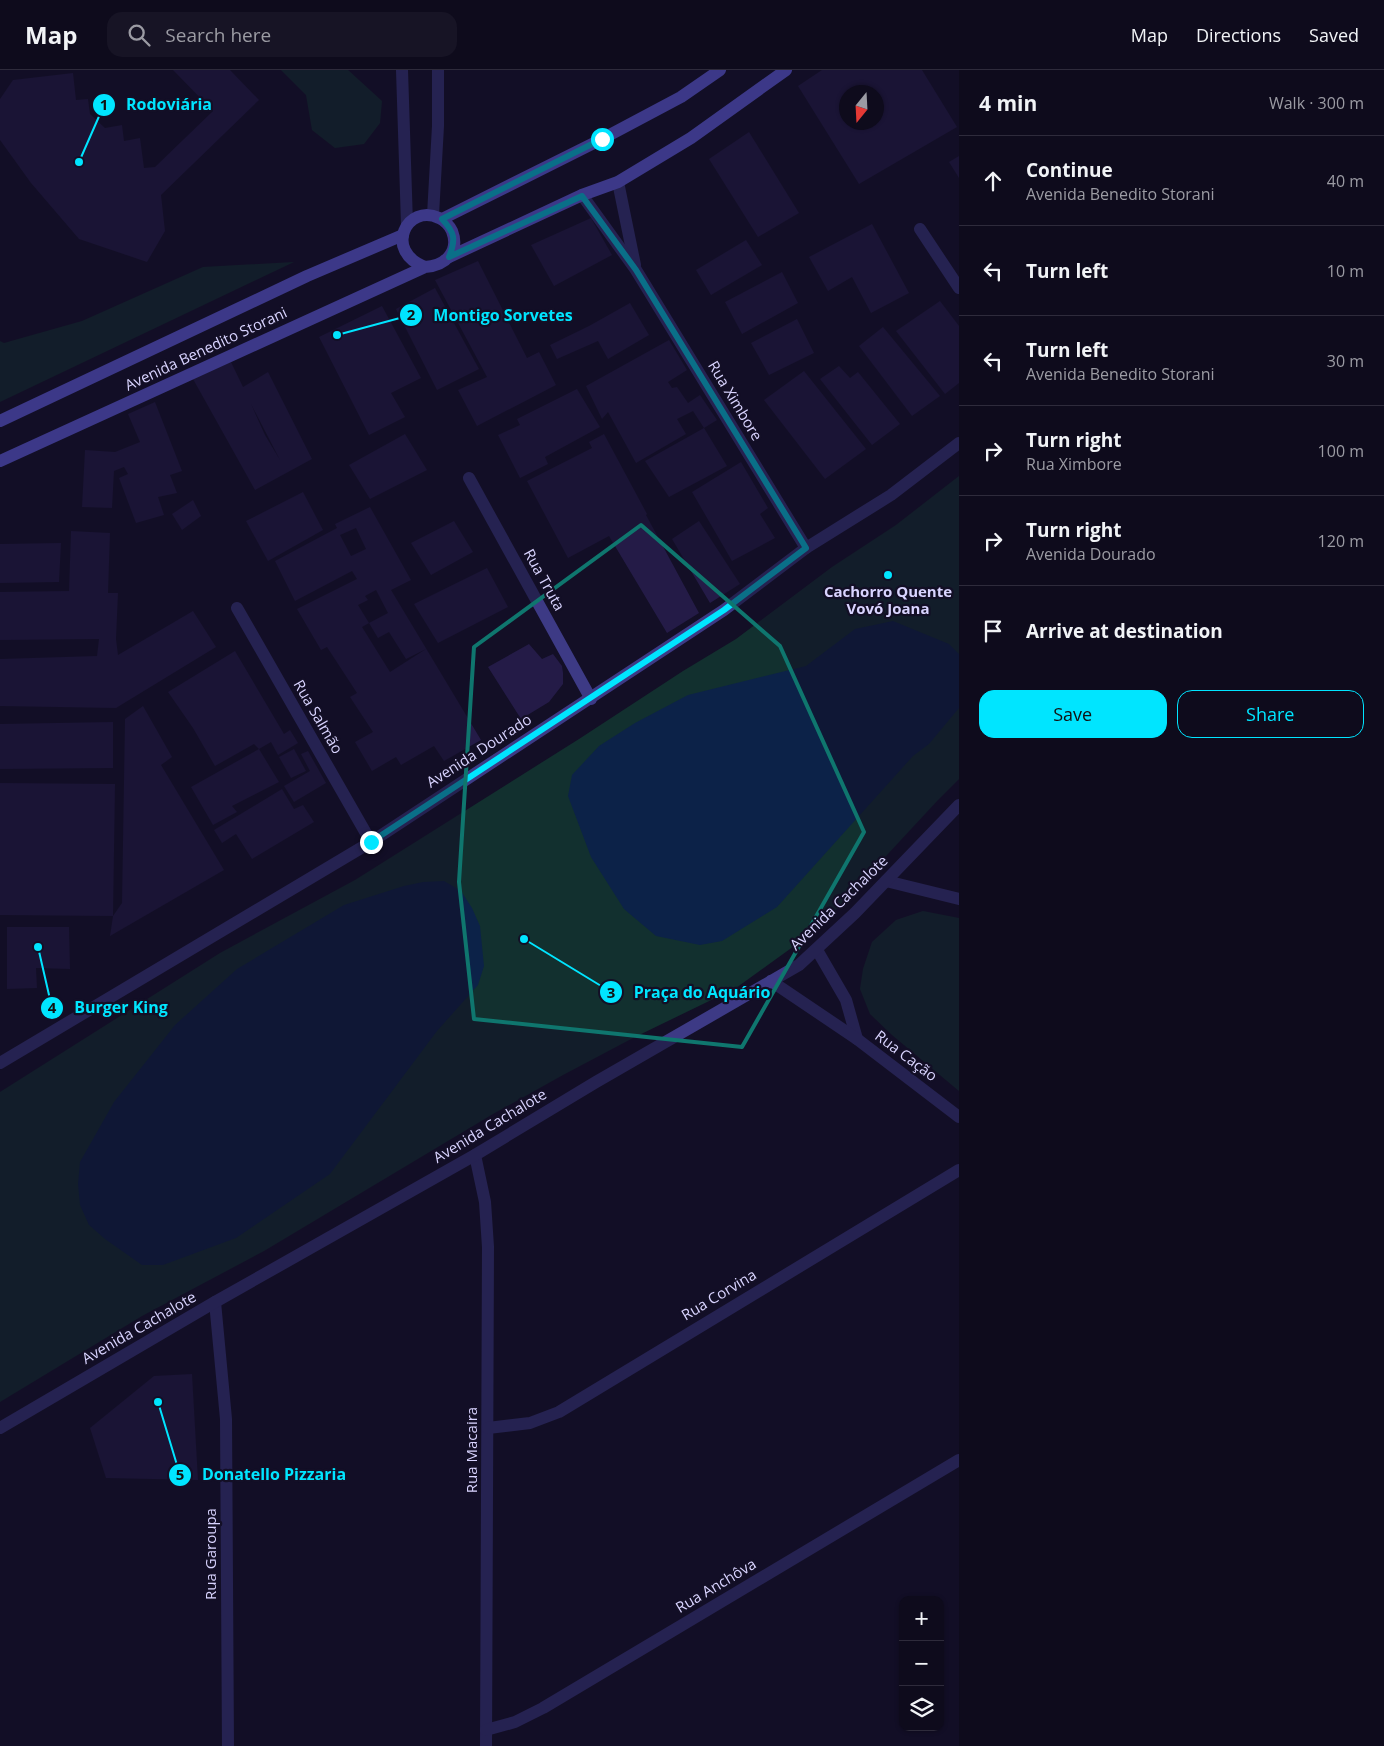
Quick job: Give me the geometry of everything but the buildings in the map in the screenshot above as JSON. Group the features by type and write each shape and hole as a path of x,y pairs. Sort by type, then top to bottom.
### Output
{"main road":[{"path":"720,70 680,97 611,135 438,217 424,215 415,219 405,230 402,245 406,256 414,263 425,267 443,263 449,257 582,196 618,182 691,138 786,70"},
{"path":"438,217 452,230 454,243 449,257"},
{"name":"Avenida Benedito Storani","path":"0,421 405,230"},
{"name":"Avenida Benedito Storani","path":"0,461 425,267"}],"street":[{"path":"402,70 405,230"},
{"path":"438,70 438,217"},
{"name":"Rua Ximbore","path":"618,182 636,270"},
{"name":"Rua Ximbore","path":"582,196 636,270 806,548"},
{"path":"920,229 959,288"},
{"name":"Avenida Dourado","path":"0,1063 371,842 724,610 806,548 891,495 959,443"},
{"name":"Rua Truta","path":"469,478 591,698"},
{"name":"Rua Salmão","path":"237,608 371,842"},
{"name":"Avenida Cachalote","path":"0,1428 215,1302 475,1155 596,1082 799,965 817,950 886,881 959,805"},
{"path":"886,881 959,899"},
{"path":"817,950 846,1000 857,1039"},
{"name":"Rua Cação","path":"771,980 857,1039 959,1117"},
{"name":"Rua Macaira","path":"475,1155 485,1202 488,1247 486,1746"},
{"name":"Rua Corvina","path":"488,1428 530,1423 559,1412 959,1170"},
{"name":"Rua Garoupa","path":"215,1302 226,1419 228,1746"},
{"name":"Rua Anchôva","path":"486,1730 515,1722 543,1708 959,1460"}],"highlighted area":[{"path":"641,525 780,646 864,832 742,1047 474,1019 459,882 474,647"}],"green space":[{"path":"281,70 348,70 382,101 380,123 364,144 335,148 312,130 306,95"},
{"path":"294,262 0,402 0,341 4,343 82,321 203,267"},
{"path":"959,476 959,779 835,911 790,949 736,988 633,1038 493,1114 264,1251 142,1316 0,1402 0,1092 220,953 355,880 736,639 832,567 896,525"},
{"path":"923,911 959,918 959,1091 870,1014 860,989 863,969 872,942 896,920"}],"water":[{"path":"893,621 949,644 959,654 959,708 929,744 913,756 777,907 722,941 700,945 656,936 624,909 591,857 568,796 572,775 599,746 635,723 688,695 806,666 855,629"},
{"path":"444,881 461,891 472,908 480,926 484,966 478,985 437,1031 330,1174 236,1238 163,1265 142,1265 105,1239 89,1225 80,1205 78,1184 80,1162 114,1102 175,1025 237,969 344,905 404,886 423,882"}],"place":[{"name":"Rodoviária","path":"79,162"},
{"name":"Montigo Sorvetes","path":"337,335"},
{"name":"Cachorro Quente Vovó Joana","path":"888,575"},
{"name":"Praça do Aquário","path":"524,939"},
{"name":"Burger King","path":"38,947"},
{"name":"Donatello Pizzaria","path":"158,1402"}],"route":[{"path":"371,842 724,610 806,548 636,270 582,196 449,257 454,243 452,230 442,219 602,139"}]}
